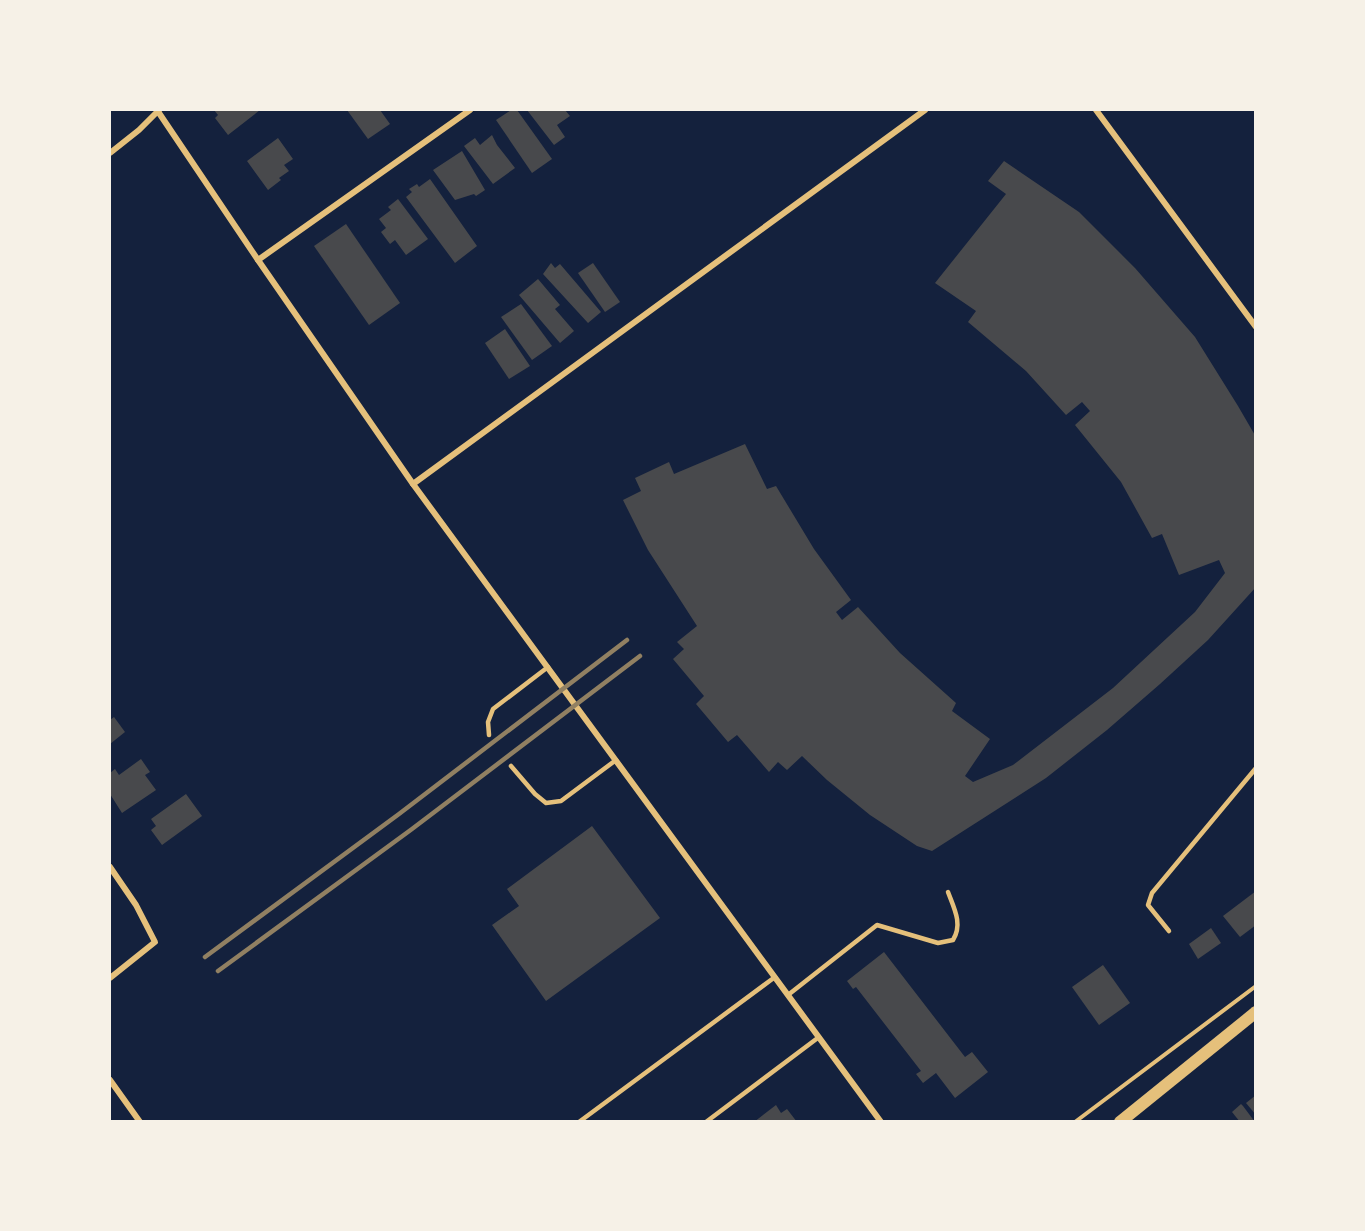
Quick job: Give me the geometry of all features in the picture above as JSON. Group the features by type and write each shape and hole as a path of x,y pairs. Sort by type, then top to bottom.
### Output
{"main road":[{"path":"1120,1122 1256,1012"}],"street":[{"path":"110,153 139,130 158,110 258,261 413,484 881,1122"},
{"path":"258,261 470,110"},
{"path":"413,484 925,110"},
{"path":"1096,110 1256,327"},
{"path":"110,867 136,905 155,942 110,978"},
{"path":"110,1080 140,1122"}],"lane":[{"path":"489,735 488,722 493,710 548,667"},
{"path":"511,766 535,794 546,803 561,801 616,760"},
{"path":"1169,931 1148,905 1152,892 1256,768"},
{"path":"788,995 877,926 938,943 953,940 958,932 957,917 948,892"},
{"path":"579,1122 775,977"},
{"path":"706,1122 819,1037"}],"path":[{"path":"1075,1122 1256,986"}],"building":[{"path":"214,110 260,110 228,135 215,118 218,115"},
{"path":"347,110 380,110 390,124 368,139"},
{"path":"511,110 517,110 552,159 532,173 496,120"},
{"path":"527,110 565,110 570,116 557,125 565,137 554,145"},
{"path":"492,135 515,168 493,184 464,146 475,138 480,145"},
{"path":"278,138 293,159 284,165 289,171 268,190 247,161"},
{"path":"462,151 485,190 476,196 474,194 455,200 433,170"},
{"path":"1004,161 1079,212 1135,268 1195,337 1238,406 1256,437 1256,587 1208,640 1107,730 1046,778 932,851 917,846 870,815 802,756 787,770 778,762 769,772 737,735 728,742 696,704 704,696 673,659 684,649 677,642 697,626 648,550 623,500 641,491 635,478 669,462 674,474 745,444 767,489 776,486 814,549 851,600 836,612 842,620 858,607 900,653 956,703 952,711 990,739 965,776 973,782 1013,765 1113,688 1195,612 1225,573 1219,560 1179,575 1162,534 1152,538 1121,482 1075,425 1090,411 1082,402 1066,415 1026,371 968,322 976,311 935,283 1006,194 988,181"},
{"path":"430,179 477,246 455,263 406,197 412,192 409,189 417,184 419,187"},
{"path":"398,199 428,239 406,255 395,240 390,244 381,232 386,228 379,219 391,210 388,207"},
{"path":"346,224 400,303 369,325 314,246"},
{"path":"551,263 555,268 560,264 601,312 588,323 543,274"},
{"path":"593,263 620,302 605,312 578,273"},
{"path":"538,279 560,305 555,309 574,331 560,343 519,295"},
{"path":"521,304 552,346 532,360 501,317"},
{"path":"505,329 530,366 509,379 485,343"},
{"path":"114,717 125,732 110,744 110,720"},
{"path":"141,759 150,772 145,775 156,790 122,813 110,794 110,773 115,769 119,775"},
{"path":"186,794 202,816 162,845 151,830 156,826 151,819"},
{"path":"592,826 660,918 546,1001 492,925 519,906 507,889"},
{"path":"1256,891 1256,925 1240,937 1223,916"},
{"path":"1211,928 1221,943 1198,959 1189,944"},
{"path":"884,952 965,1057 972,1052 988,1072 955,1098 936,1073 923,1083 916,1074 921,1071 856,987 853,989 847,981"},
{"path":"1103,965 1130,1003 1099,1025 1072,987"},
{"path":"1256,1095 1256,1115 1246,1103"},
{"path":"1241,1104 1255,1122 1240,1122 1232,1112"},
{"path":"776,1105 781,1113 787,1109 797,1122 754,1122"}],"railway":[{"path":"205,957 399,814 627,640"},
{"path":"218,971 412,829 640,656"}]}
